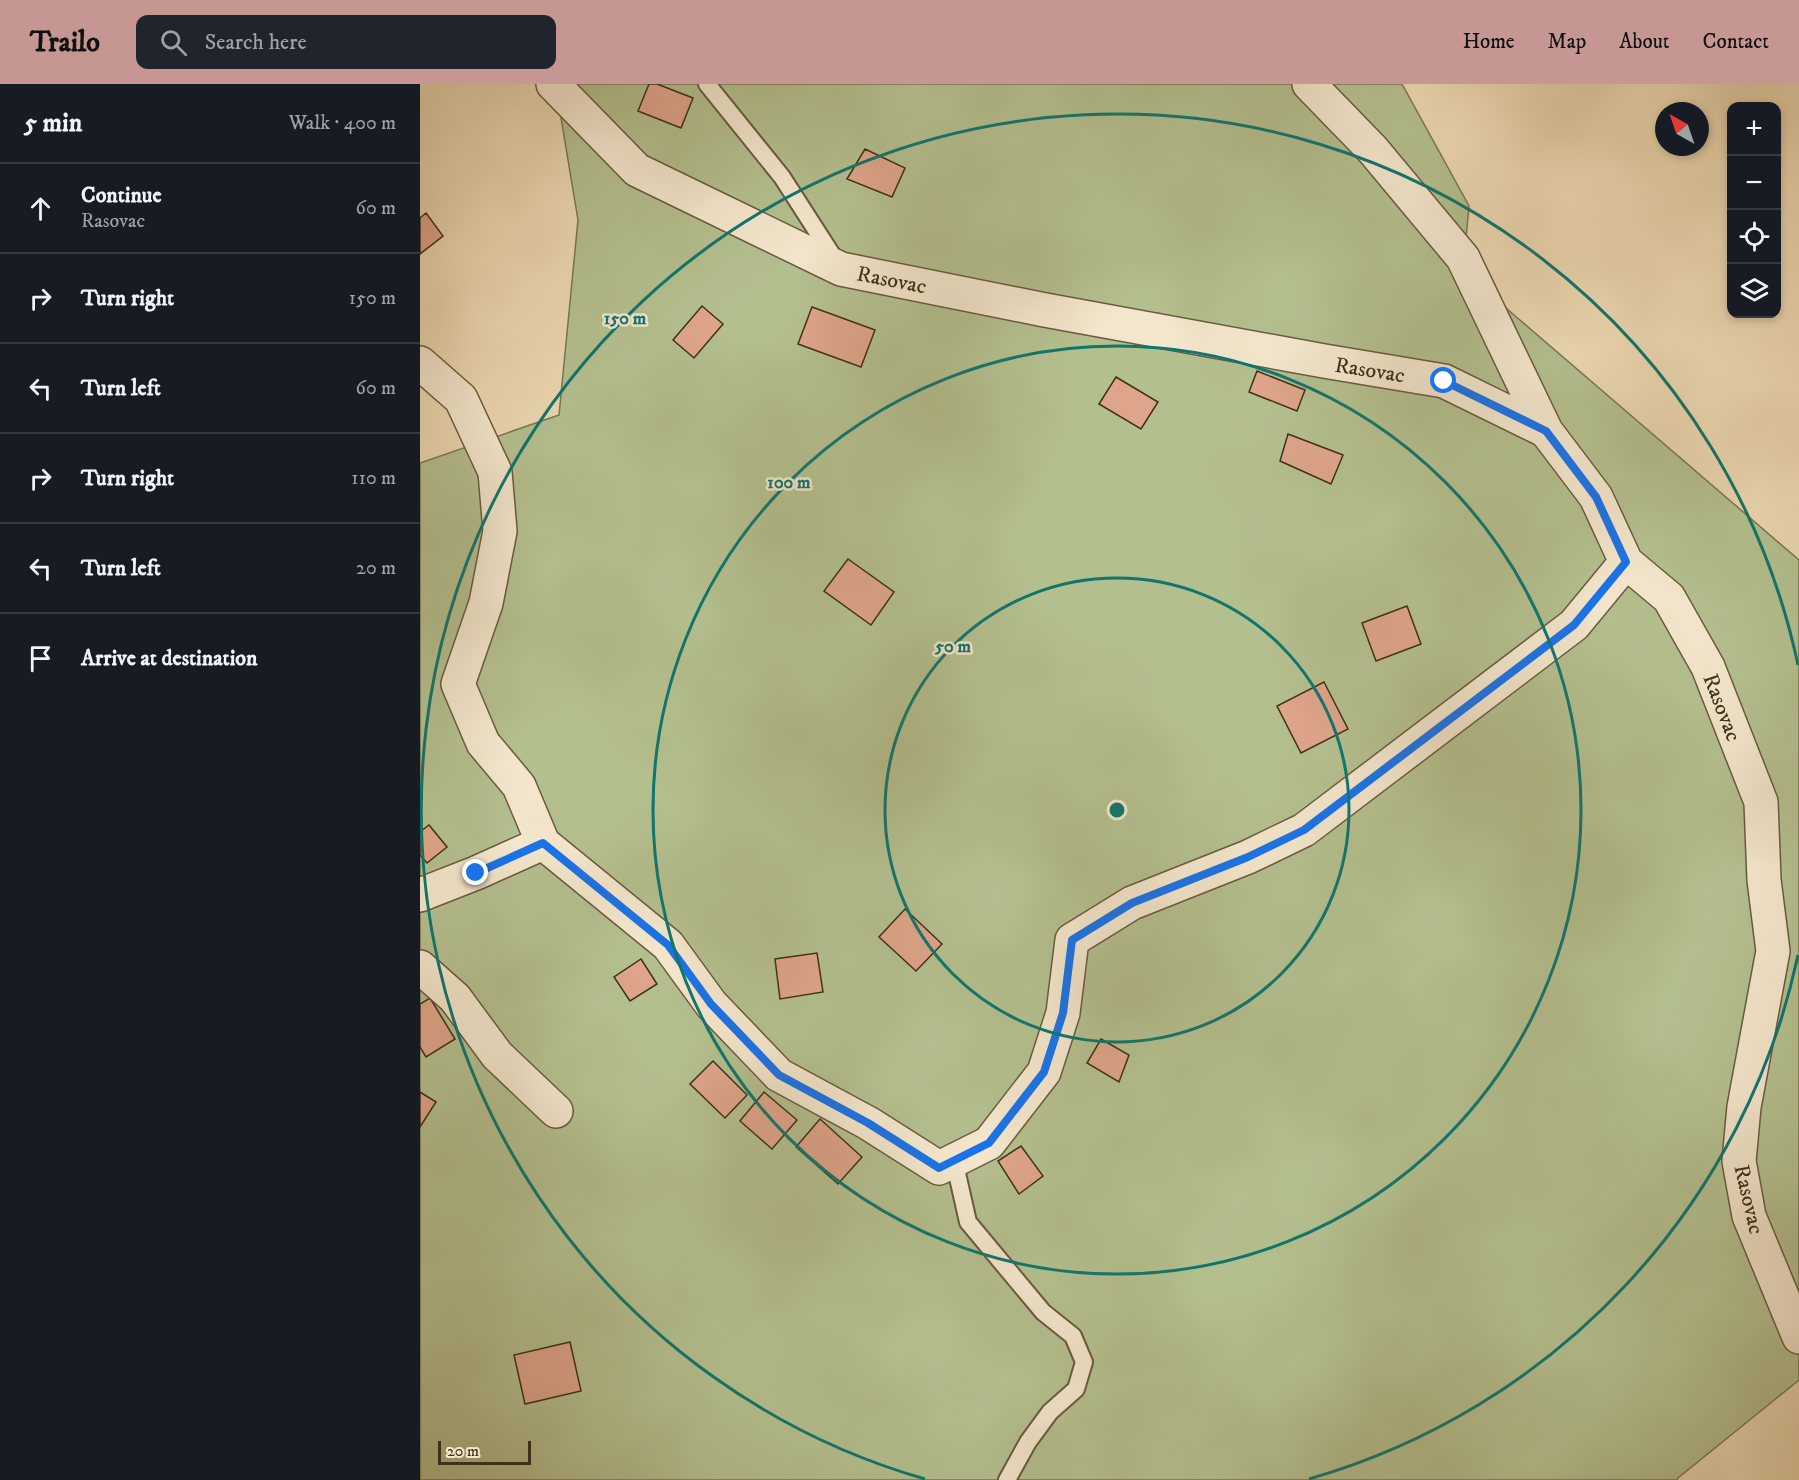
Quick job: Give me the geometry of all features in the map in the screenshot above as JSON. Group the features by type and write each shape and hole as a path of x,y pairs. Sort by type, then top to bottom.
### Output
{"street":[{"name":"Rasovac","path":"553,84 637,170 841,269 1324,362 1444,381 1546,431 1596,497 1626,562 1669,598 1708,667 1761,802 1764,880 1773,951 1744,1107 1739,1161 1749,1216 1799,1337"},
{"path":"1309,84 1373,150 1463,258 1546,431"},
{"path":"420,363 461,399 495,472 500,531 486,603 458,684 483,743 519,786 543,843 668,945 711,1004 779,1075 868,1123 939,1168 989,1143 1044,1072 1063,1013 1072,940 1132,903 1248,857 1304,830 1574,625 1626,562"},
{"path":"420,895 543,843"},
{"path":"420,967 455,998 497,1055 556,1112"}],"lane":[{"path":"707,84 782,177 841,269"},
{"path":"954,1160 968,1222 1043,1312 1073,1336 1084,1362 1076,1389 1050,1412 1028,1442 1007,1480"}],"green space":[{"path":"553,84 1402,84 1469,206 1463,271 1799,560 1799,1380 1677,1480 420,1480 420,463 559,415 578,220 556,88"}],"building":[{"path":"649,84 657,84 693,98 681,128 638,111"},
{"path":"865,149 905,168 892,197 847,179"},
{"path":"426,213 443,236 420,254 420,218"},
{"path":"702,306 723,324 694,358 673,340"},
{"path":"812,307 875,330 861,367 798,344"},
{"path":"1257,371 1305,390 1297,411 1249,392"},
{"path":"1116,377 1158,402 1141,429 1099,404"},
{"path":"1288,434 1343,455 1331,484 1280,461"},
{"path":"848,559 894,592 871,625 824,591"},
{"path":"1407,606 1421,644 1376,661 1362,623"},
{"path":"1324,682 1348,729 1301,753 1277,706"},
{"path":"429,825 447,847 427,863 420,855 420,832"},
{"path":"905,909 942,944 916,971 879,937"},
{"path":"817,953 823,992 780,999 775,959"},
{"path":"641,959 657,984 630,1001 614,977"},
{"path":"430,998 455,1039 426,1057 420,1047 420,1004"},
{"path":"1101,1039 1129,1055 1119,1082 1087,1063"},
{"path":"713,1061 747,1095 725,1118 690,1084"},
{"path":"420,1092 436,1102 420,1127"},
{"path":"764,1092 797,1120 772,1149 740,1121"},
{"path":"820,1119 862,1157 838,1184 796,1147"},
{"path":"1021,1146 1043,1176 1019,1194 998,1161"},
{"path":"570,1342 581,1391 525,1404 514,1355"}],"route":[{"path":"476,873 543,843 668,945 711,1004 779,1075 868,1123 939,1168 989,1143 1044,1072 1063,1013 1072,940 1132,903 1248,857 1304,830 1574,625 1626,562 1596,497 1546,431 1444,381"}]}
